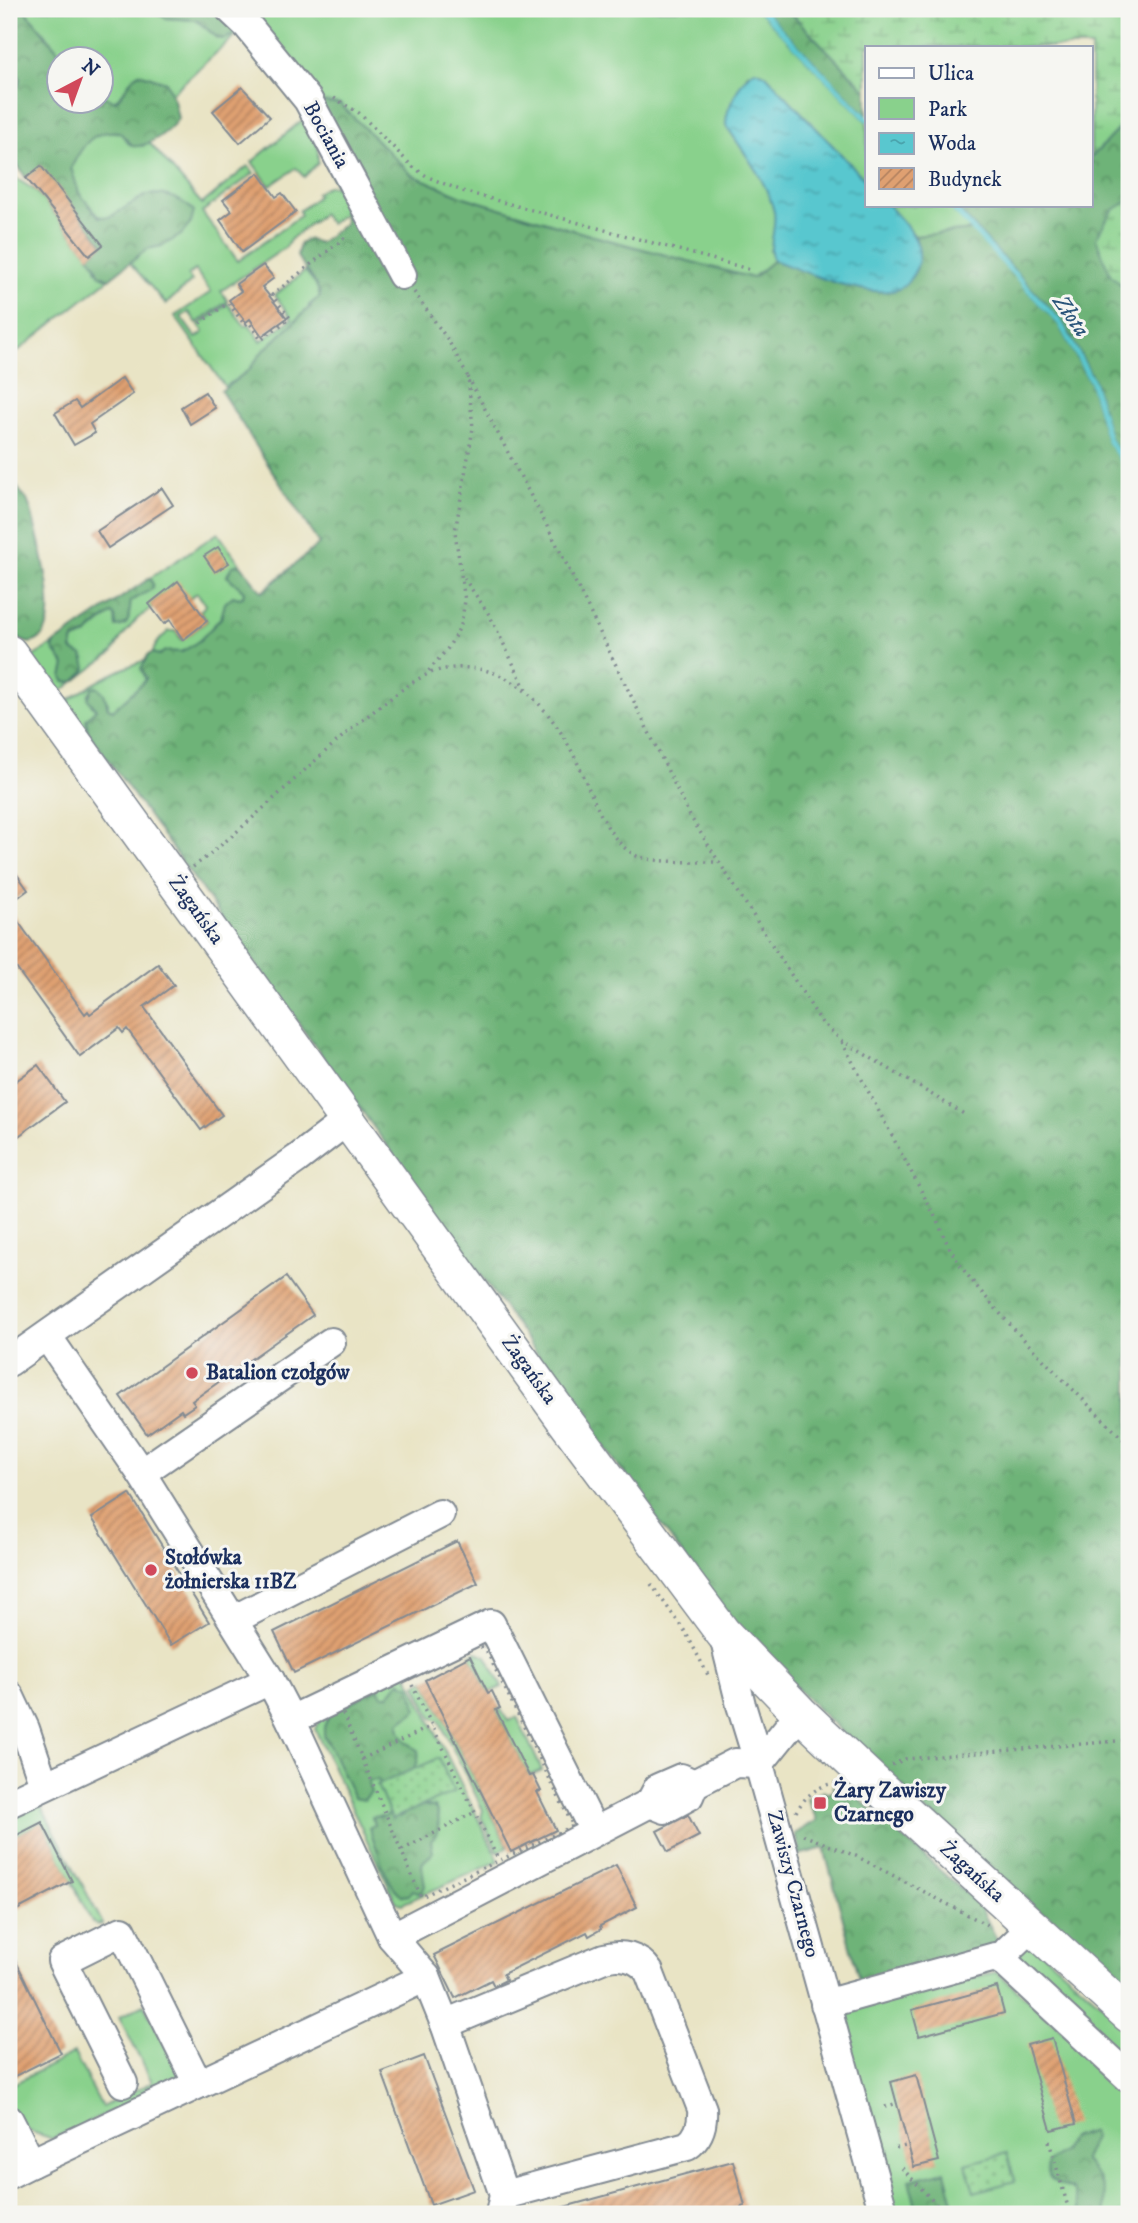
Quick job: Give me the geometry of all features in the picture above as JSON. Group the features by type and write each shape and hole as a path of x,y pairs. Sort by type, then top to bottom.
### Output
{"main road":[{"name":"Żagańska","path":"9,653 566,1422 723,1633 800,1713 855,1781 1032,1927 1129,2015"}],"street":[{"name":"Bociania","path":"230,9 247,24 308,100 402,275"},
{"path":"9,1362 348,1120"},
{"path":"47,1336 141,1473 270,1680 392,1937 426,1977 444,2024 502,2205 687,2146 698,2134 702,2109 649,1972 641,1963 620,1955 604,1958 444,2024"},
{"path":"141,1473 331,1342"},
{"path":"233,1620 440,1514"},
{"path":"290,1720 491,1624 594,1831"},
{"name":"Zawiszy Czarnego","path":"723,1633 884,2214"},
{"path":"9,1803 270,1680"},
{"path":"9,1695 25,1729 44,1785"},
{"path":"392,1937 650,1803 658,1788 681,1778 694,1784 735,1763 759,1764 800,1713"},
{"path":"1004,1962 1007,1950 1032,1927"},
{"path":"123,2083 62,1961 122,1931 198,2084"},
{"path":"825,2004 995,1957 1004,1962 1129,2078"},
{"path":"9,2120 20,2168 426,1977"}],"path":[{"path":"301,91 334,98 359,113 413,167 451,187 752,270"},
{"path":"200,323 228,303 245,325 249,323 261,340 290,318 272,295 348,234"},
{"path":"402,275 447,340 468,377 558,547 690,816 822,1023 841,1040 964,1114"},
{"path":"175,880 269,806 339,737 425,676 448,648 461,625 465,601 455,532 473,428 468,377"},
{"path":"463,576 490,616 528,695"},
{"path":"425,676 455,668 482,670 500,674 517,683 558,729 569,747 599,815 620,843 636,856 660,861 719,862"},
{"path":"841,1040 940,1226 948,1248 963,1270 1028,1343 1129,1445"},
{"path":"481,1647 487,1652 573,1826 421,1896 341,1709 408,1677 468,1648 481,1647"},
{"path":"408,1677 499,1860"},
{"path":"362,1759 432,1726"},
{"path":"794,1815 808,1794 832,1782 855,1781 905,1759 1129,1740"},
{"path":"401,1850 475,1812"},
{"path":"802,1834 856,1856 996,1930 989,1918"},
{"path":"885,2107 894,2104"},
{"path":"1049,2141 1070,2214"},
{"path":"897,2148 906,2146"},
{"path":"902,2168 945,2214"}],"green space":[{"path":"9,9 24,9 54,46 46,46 46,116 116,116 116,100 139,73 166,82 178,119 169,129 158,138 139,146 133,146 119,132 102,133 84,146 71,168 79,193 99,217 110,217 146,195 172,197 184,203 194,211 191,223 181,235 162,246 147,249 109,279 99,274 89,256 103,244 41,167 26,178 9,152 9,89 19,85 20,78 12,64 13,54 9,49"},
{"path":"24,9 151,9 165,18 196,20 218,38 224,39 239,32 171,94 166,82 139,73 116,99 116,46 54,46"},
{"path":"151,9 225,9 239,32 224,39 218,38 196,20 165,18"},
{"path":"242,9 757,9 865,120 865,180 765,74 759,71 748,73 728,112 726,125 766,188 772,202 776,229 770,251 774,260 753,278 586,234 464,197 412,175 373,136 314,101"},
{"path":"763,9 787,9 865,89 865,114"},
{"path":"787,9 1129,9 1129,117 1092,157 1092,46 865,46 865,89"},
{"path":"308,100 340,104 412,175 464,197 586,234 752,278 774,260 845,285 884,290 899,286 914,272 918,257 915,236 972,230 1058,324 1090,383 1107,441 1129,473 1129,1993 871,1760 724,1612 88,732 86,719 96,709 88,699 92,688 97,687 104,693 108,708 113,710 144,682 146,678 141,669 148,655 159,655 165,651 182,652 200,640 221,618 225,603 233,596 243,597 244,591 227,576 232,566 240,564 262,592 319,544 221,391 249,370 262,352 320,297 314,281 297,256 300,243 307,239 319,243 345,224 343,200 328,169"},
{"path":"306,117 318,147 318,163 304,177 296,168 270,186 252,162"},
{"path":"1129,117 1129,201 1111,212 1110,274 1129,292 1129,466 1111,440 1094,380 1063,322 955,206 1092,206 1092,157"},
{"path":"108,131 121,133 129,144 143,146 148,141 202,204 248,166 254,173 202,212 238,261 301,215 299,211 318,196 316,193 327,186 335,186 343,200 345,213 330,224 322,214 290,240 286,247 221,291 228,301 197,323 189,312 181,317 196,338 204,332 199,325 228,304 245,326 249,324 261,341 292,319 275,295 305,271 316,284 320,297 262,352 249,370 225,387 175,316 211,292 195,270 188,275 192,281 166,304 130,263 193,212 175,199 160,195 147,196 106,217 95,215 79,193 71,168 89,140"},
{"path":"9,174 36,191 94,261 97,271 109,279 9,358"},
{"path":"1129,200 1129,292 1110,274 1096,238 1111,212"},
{"path":"889,206 948,206 972,230 915,236"},
{"path":"9,477 27,500 31,510 47,580 49,618 45,632 36,641 28,643 9,628"},
{"path":"218,533 240,564 230,569 227,576 244,591 243,597 235,597 206,634 187,649 158,655 152,653 158,641 169,631 175,631 182,640 207,621 200,611 206,605 197,593 190,598 152,608 137,619 112,653 55,696 29,659 55,643 52,646 65,665 63,674 85,659 73,651 72,641 85,636 110,615 115,616 134,598 152,589 150,578"},
{"path":"150,578 152,589 131,601 129,618 125,624 116,627 115,616 112,614 88,634 72,641 72,650 83,656 86,668 77,679 64,681 62,677 65,665 53,649 55,643"},
{"path":"146,660 142,667 144,683 113,710 108,709 108,703 94,687 88,695 96,709 87,720 87,730 102,751 62,705 102,679"},
{"path":"477,1652 486,1656 502,1687 488,1693 470,1656"},
{"path":"405,1670 499,1861 402,1904 396,1902 315,1729 322,1715"},
{"path":"425,1680 508,1847 498,1852 481,1817 483,1810 439,1720 432,1718 416,1685"},
{"path":"400,1681 410,1686 417,1709 399,1724 403,1737 418,1751 416,1764 408,1775 389,1785 383,1787 378,1780 369,1781 371,1792 364,1800 354,1798 324,1735 324,1727 330,1713 379,1688 383,1696 388,1696"},
{"path":"500,1708 508,1721 517,1717 542,1770 529,1776 496,1710"},
{"path":"439,1758 454,1792 392,1819 377,1785"},
{"path":"833,1786 845,1786 979,1905 1002,1949 861,1987 824,1848 795,1856 794,1852 800,1850 795,1834 817,1820 807,1799 824,1791 827,1794 835,1790"},
{"path":"39,1802 103,1924 92,1922 42,1822 9,1839 9,1811"},
{"path":"420,1805 434,1807 438,1815 436,1834 431,1841 433,1853 423,1862 425,1886 422,1892 413,1890 409,1895 403,1896 386,1874 369,1828 374,1825 372,1817 385,1816 393,1811 399,1813 400,1817"},
{"path":"1028,1940 1129,2027 1129,2070 1018,1967 1018,1949"},
{"path":"997,1972 1129,2090 1129,2214 892,2214 839,2016 842,2009 898,1993"},
{"path":"144,2004 180,2075 177,2081 52,2139 29,2131 9,2113 9,2086 74,2053 102,2107 152,2082 119,2017"},
{"path":"1092,2131 1094,2137 1084,2160 1101,2184 1105,2198 1105,2214 1081,2214 1073,2190 1053,2181 1047,2168 1048,2162 1062,2152 1071,2138"},
{"path":"1007,2153 1015,2181 974,2192 966,2164"},
{"path":"945,2171 956,2214 918,2214 909,2180"}],"water":[{"path":"755,70 765,74 865,180 865,206 889,206 907,226 919,250 919,259 913,275 902,287 887,291 854,288 774,260 771,251 775,218 771,200 754,167 726,125 735,94"}],"building":[{"path":"242,87 270,117 240,143 213,111"},
{"path":"41,166 103,245 89,256 26,178"},
{"path":"259,173 276,197 282,193 296,212 242,252 220,220 232,211 223,200"},
{"path":"263,265 274,278 262,287 287,318 262,336 250,319 246,322 229,300 241,291 236,284"},
{"path":"122,378 133,394 90,424 95,433 74,445 55,413 75,401 80,408"},
{"path":"205,392 215,408 190,424 181,407"},
{"path":"162,488 173,505 108,548 97,531"},
{"path":"218,547 229,563 215,572 204,556"},
{"path":"178,581 207,621 183,640 170,620 164,624 149,604"},
{"path":"9,863 28,890 9,904"},
{"path":"9,909 85,1014 88,1011 90,1014 158,964 174,985 144,1007 222,1115 201,1130 127,1029 123,1033 119,1028 80,1057 9,958"},
{"path":"38,1065 65,1102 9,1143 9,1086"},
{"name":"Batalion czołgów","path":"286,1277 313,1315 192,1401 195,1405 183,1413 181,1410 147,1434 120,1396"},
{"name":"Stołówka żołnierska 11BZ","path":"130,1494 209,1622 171,1645 92,1518"},
{"path":"457,1541 478,1583 294,1673 274,1632"},
{"path":"470,1656 488,1693 492,1691 500,1708 496,1710 529,1776 533,1775 541,1791 537,1792 556,1830 511,1852 425,1680"},
{"path":"688,1815 699,1836 668,1852 657,1831"},
{"path":"42,1822 72,1881 9,1914 9,1839"},
{"path":"616,1865 637,1907 600,1926 601,1929 589,1936 587,1932 503,1974 506,1980 494,1986 491,1980 455,1998 434,1955"},
{"path":"9,1947 61,2053 9,2079"},
{"path":"997,1987 1004,2013 919,2036 912,2010"},
{"path":"1052,2038 1076,2124 1051,2130 1027,2045"},
{"path":"424,2056 474,2190 431,2205 382,2072"},
{"path":"916,2075 939,2161 914,2167 891,2082"},
{"path":"733,2161 745,2206 741,2207 743,2214 554,2214 553,2210"}],"waterway":[{"name":"Złota","path":"760,9 865,117"},
{"name":"Złota","path":"951,206 1060,323 1092,382 1109,441 1129,470"}],"place":[{"name":"Batalion czołgów","path":"192,1373"},
{"name":"Stołówka żołnierska 11BZ","path":"151,1570"},
{"name":"Żary Zawiszy Czarnego","path":"820,1803"}]}
